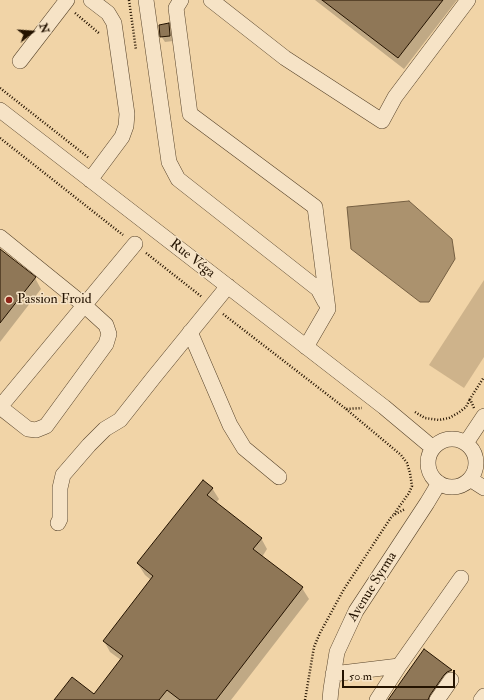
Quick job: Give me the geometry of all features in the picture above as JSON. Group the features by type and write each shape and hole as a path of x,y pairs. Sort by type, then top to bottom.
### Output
{"street":[{"path":"20,61 67,0"},
{"path":"90,180 122,137 126,126 126,114 114,22 108,13 92,0"},
{"path":"146,0 169,162 178,179 318,289 328,308"},
{"path":"182,0 176,8 190,114 315,207 328,308 306,347"},
{"path":"211,0 285,58 382,121 394,97 468,0"},
{"name":"Rue Véga","path":"0,110 384,407 433,448"},
{"path":"0,237 84,305 106,325 108,334 106,344 46,426 36,430 28,429 0,407 84,305 134,244"},
{"path":"58,523 60,519 60,488 63,475 105,429 120,420 228,286"},
{"path":"190,332 222,422 230,425 244,448 279,477"},
{"path":"466,443 482,419"},
{"path":"445,440 459,440 466,443 475,456 476,464 470,479 465,483 452,487 439,483 433,478 429,471 429,455 433,448 438,443 445,440"},
{"path":"470,479 484,488"},
{"name":"Avenue Syrma","path":"330,700 337,652 356,611 439,483"},
{"path":"377,700 461,578"},
{"path":"333,674 399,666"},
{"path":"437,700 451,680"},
{"path":"481,700 484,696"}],"path":[{"path":"129,0 136,50"},
{"name":"Rue Véga","path":"0,138 346,409 401,454 407,463 412,486 409,493 392,516"},
{"path":"413,410 425,418 439,420 449,418 466,407 484,377"},
{"path":"470,399 482,419"},
{"path":"346,409 384,407"}],"shaded area":[{"path":"409,201 452,239 455,259 429,302 420,302 351,249 347,207"},
{"path":"484,280 484,357 464,388 429,365"}],"building":[{"path":"322,0 443,0 398,58"},
{"path":"169,23 170,36 160,37 159,25"},
{"name":"Passion Froid","path":"0,249 36,277 0,323"},
{"path":"203,480 213,488 207,495 262,538 253,549 303,587 216,700 180,700 167,690 159,700 54,700 72,677 94,694 123,656 103,641 153,576 137,563"},
{"path":"424,649 452,670 444,675 428,700 388,700"}],"place":[{"name":"Passion Froid","path":"9,300"}]}
